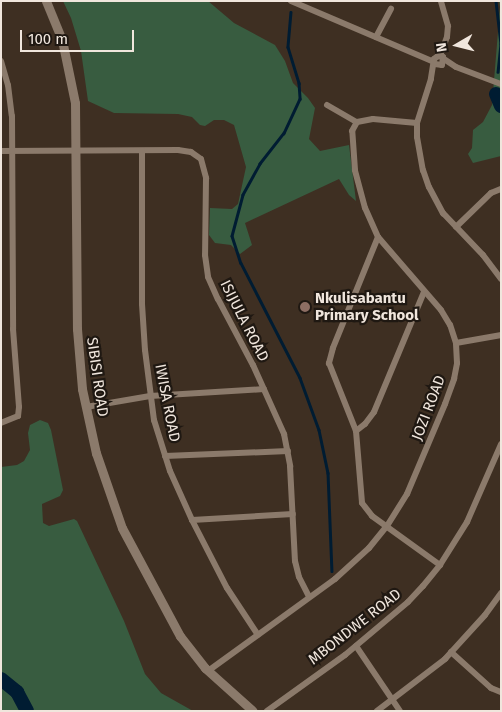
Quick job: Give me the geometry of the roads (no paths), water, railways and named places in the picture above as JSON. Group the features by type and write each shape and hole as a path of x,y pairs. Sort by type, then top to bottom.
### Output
{"street":[{"name":"SIBISI ROAD","path":"46,1 62,40 72,86 76,152 77,329 86,407 104,479 122,528 180,636 208,671 253,711"},
{"path":"291,1 376,38 501,84"},
{"path":"441,1 448,26 445,43 418,123 419,154 429,187 443,213 501,279"},
{"path":"376,38 391,9"},
{"path":"1,61 10,100 13,330 19,413 14,419 1,423"},
{"path":"327,105 357,122 365,119 418,123"},
{"name":"JOZI ROAD","path":"208,671 350,566 387,526 407,494 446,404 456,370 456,343 446,317 378,237 364,208 355,170 352,138 352,131 357,122"},
{"name":"ISIJULA ROAD","path":"1,151 184,151 200,159 206,178 206,255 208,277 281,426 288,451 296,568 309,597"},
{"name":"IWISA ROAD","path":"142,151 142,304 150,396 165,456 192,520 227,588 258,635"},
{"path":"456,227 491,193 501,189"},
{"path":"378,237 330,355 331,371 349,409 356,431 362,503 372,516 440,565"},
{"path":"356,431 366,424 374,412 424,292"},
{"path":"456,343 501,335"},
{"path":"86,407 150,396 264,389"},
{"name":"MBONDWE ROAD","path":"267,711 356,646 408,602 440,565 467,522 500,447"},
{"path":"165,456 288,451"},
{"path":"192,520 293,514"},
{"path":"377,711 422,679 452,652 501,593"},
{"path":"356,646 400,711"},
{"path":"452,652 491,688 501,692"}],"waterway":[{"path":"496,1 501,44 498,72"},
{"path":"291,12 288,47 299,83 300,99 284,133 260,164 243,195 232,236 241,263 300,378 319,430 328,473 332,571"},
{"path":"496,94 501,106"},
{"path":"1,679 17,692 27,711"}],"place":[{"name":"Nkulisabantu Primary School","path":"305,307"}]}
